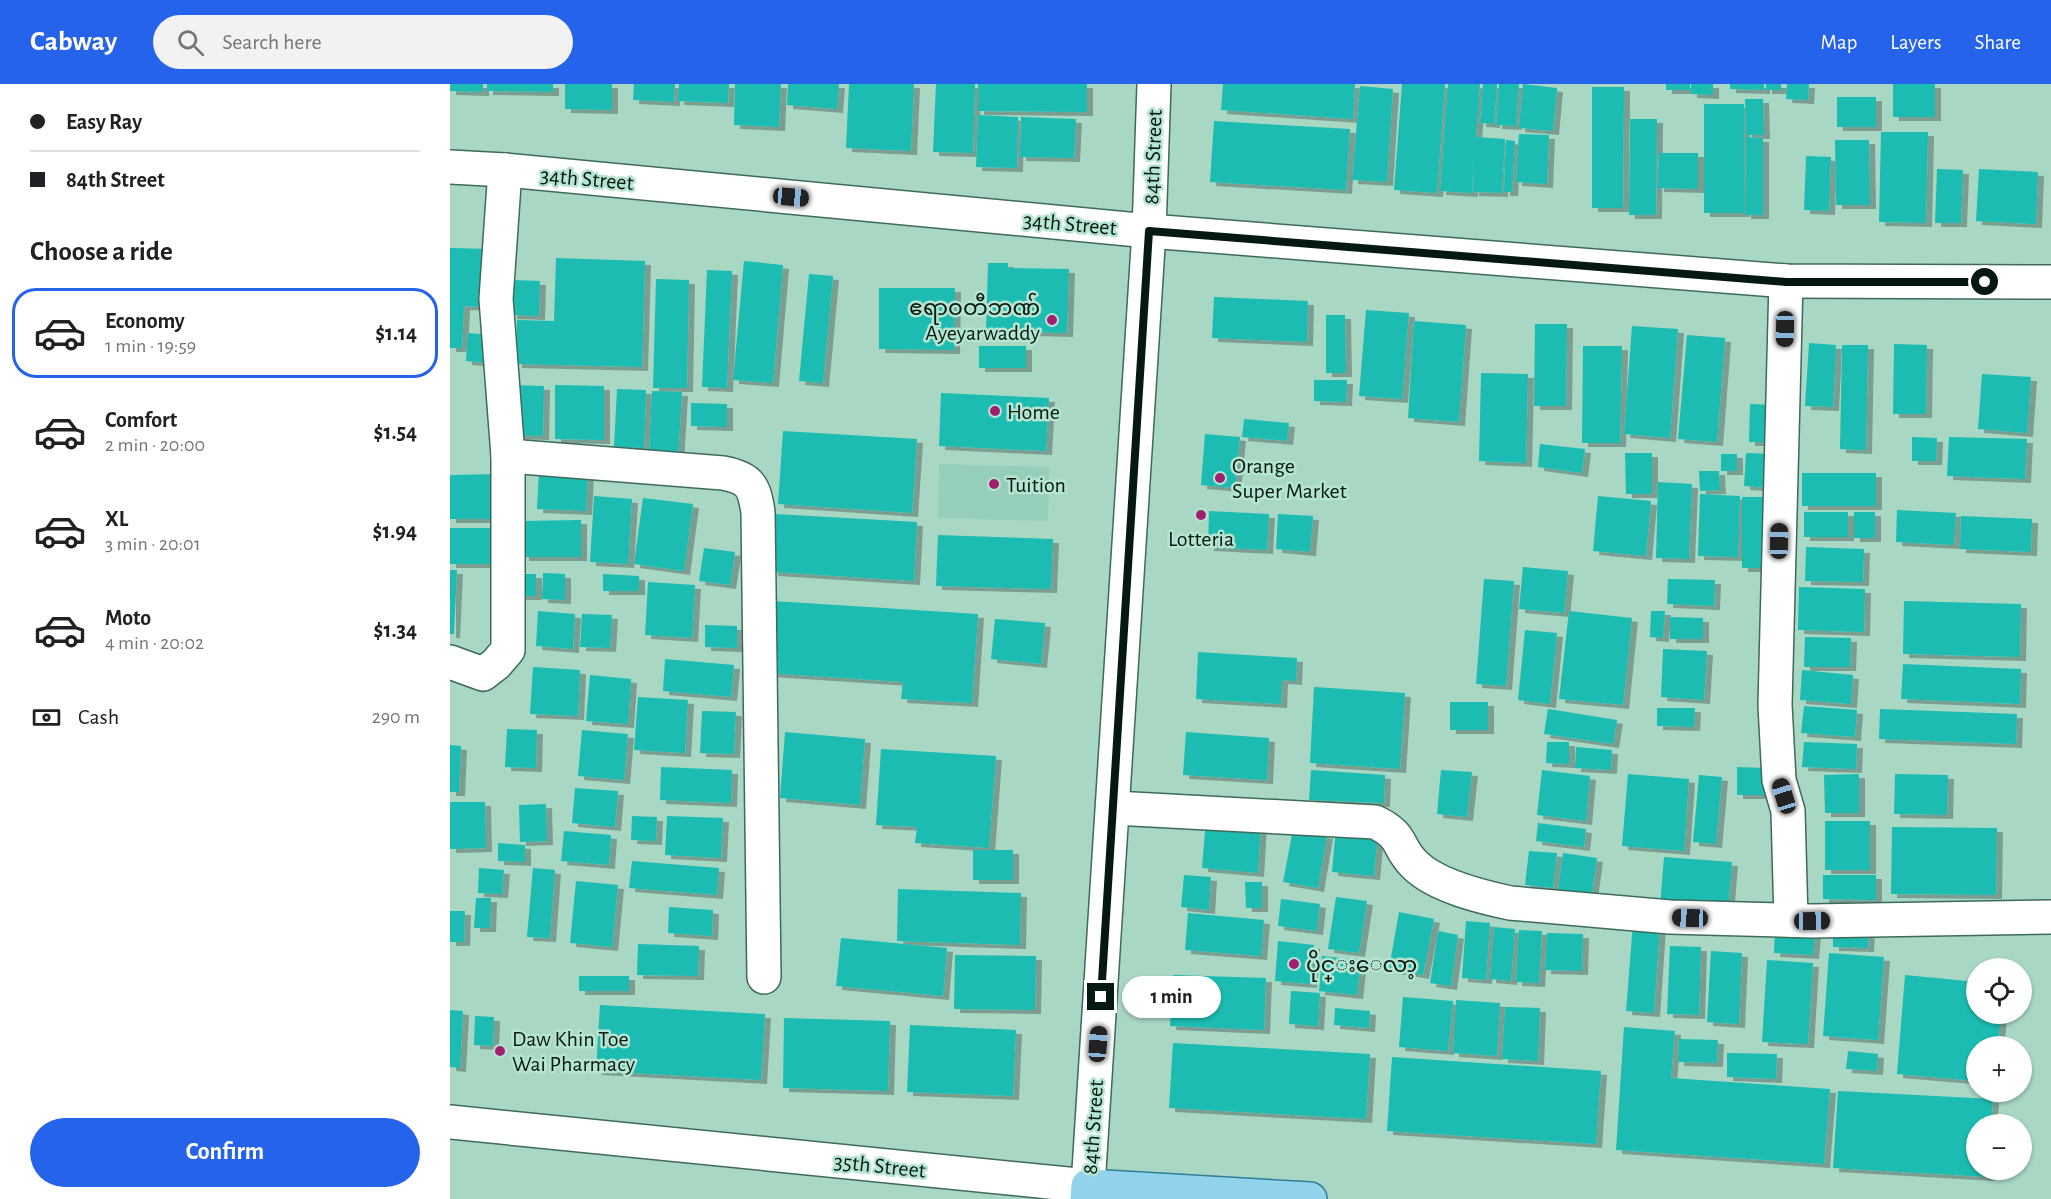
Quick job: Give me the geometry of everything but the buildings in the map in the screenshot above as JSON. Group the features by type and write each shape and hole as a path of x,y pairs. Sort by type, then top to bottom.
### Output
{"main road":[{"name":"35th Street","path":"1088,1192 1310,1199"}],"street":[{"name":"84th Street","path":"1088,1192 1149,231 1154,84"},
{"name":"34th Street","path":"450,167 505,170 1149,231 1786,282 2051,282"},
{"path":"450,662 483,674 508,650 508,456 496,299 505,170"},
{"path":"1786,282 1775,705 1779,780 1788,811 1791,920"},
{"path":"508,456 723,473 744,479 755,490 758,512 764,977"},
{"path":"1114,808 1375,822 1394,833 1417,867 1442,882 1487,898 1510,903 1670,917 1791,920 2051,917"},
{"name":"35th Street","path":"450,1122 1088,1192"}],"shaded area":[{"name":"Tuition","path":"939,464 1049,467 1048,521 938,518"}],"place":[{"name":"ဧရာဝတီဘဏ် Ayeyarwaddy","path":"1052,320"},
{"name":"Home","path":"995,411"},
{"name":"Orange Super Market","path":"1220,478"},
{"name":"Tuition","path":"994,484"},
{"name":"Lotteria","path":"1201,515"},
{"name":"ပိုင္းေလာ့","path":"1294,964"},
{"name":"Daw Khin Toe Wai Pharmacy","path":"500,1051"}],"route":[{"path":"1101,997 1149,231 1786,282 1985,282"}]}
